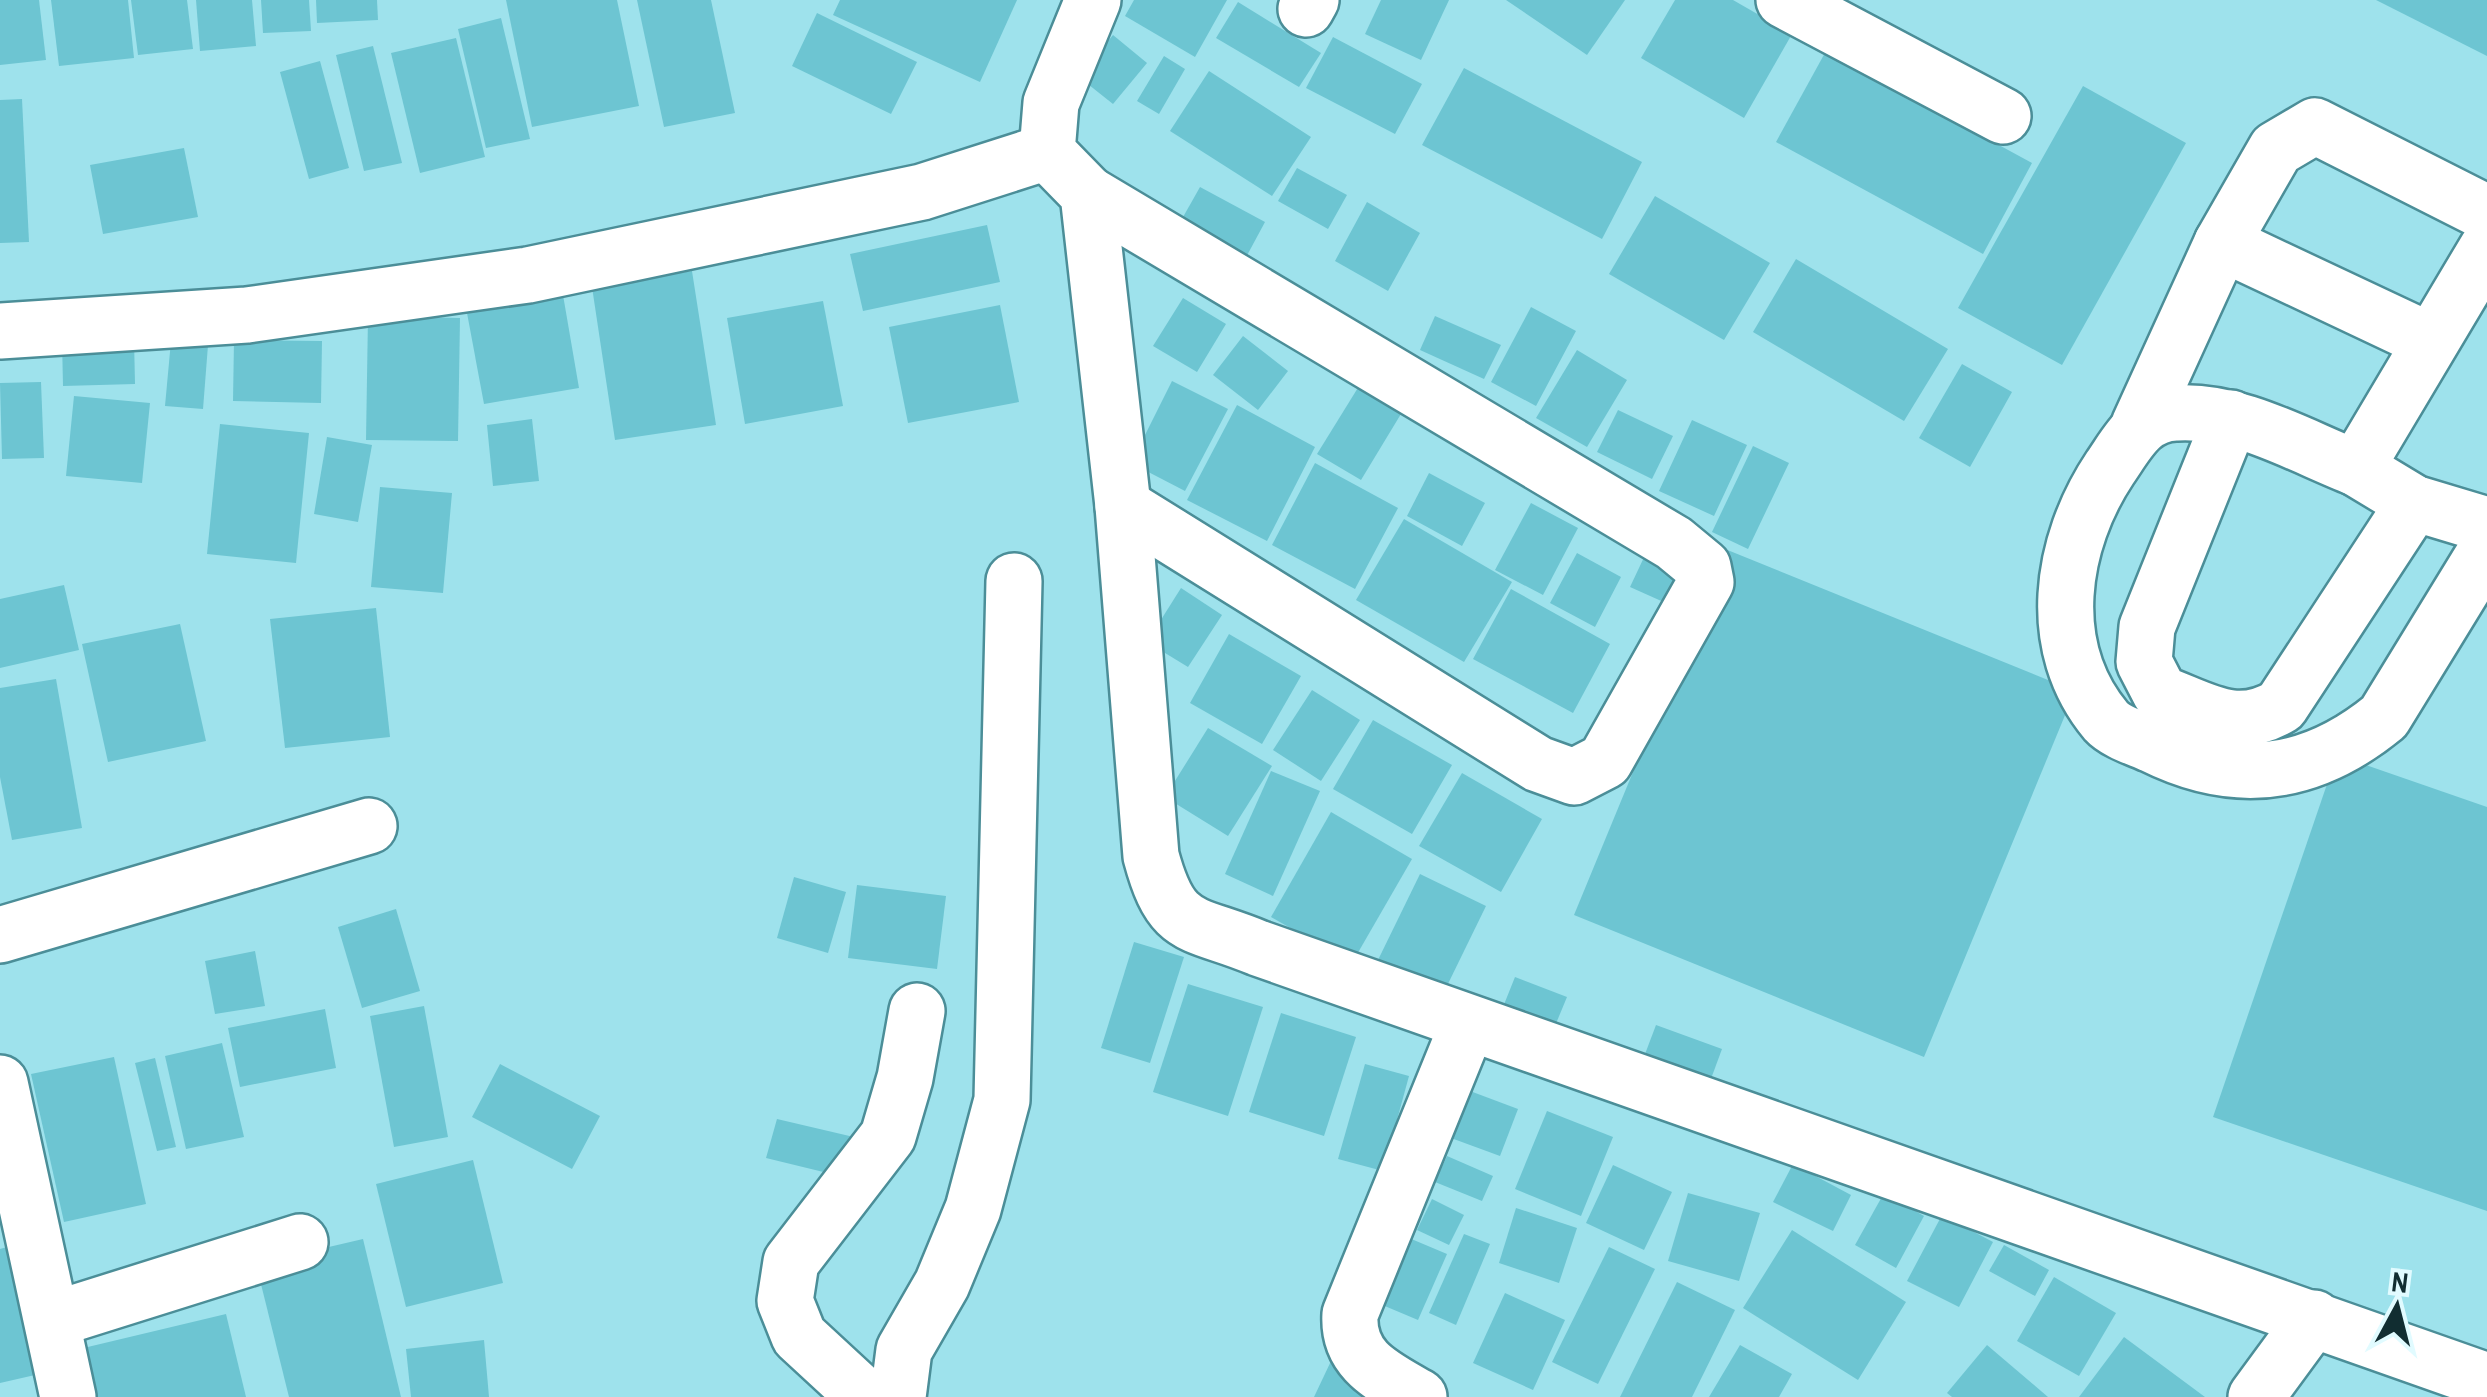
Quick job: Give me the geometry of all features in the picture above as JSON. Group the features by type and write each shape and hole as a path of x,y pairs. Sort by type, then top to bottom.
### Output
{"street":[{"path":"1046,152 1051,103 1093,0"},
{"path":"1784,0 2004,116"},
{"path":"2487,213 2315,126 2276,149 2222,243 2139,425 2091,496 2067,572 2064,621 2074,667 2108,724 2178,758 2248,774 2312,759 2359,738 2384,717 2487,549"},
{"path":"1046,152 1088,194 1674,543 1703,567 1706,582 1605,761 1574,777 1538,764 1124,506"},
{"path":"0,331 247,315 528,275 922,192 1046,152"},
{"path":"1088,194 1124,506 1151,856 1163,900 1184,921 2487,1381"},
{"path":"2222,243 2430,342"},
{"path":"2356,468 2487,248"},
{"path":"2139,425 2174,412 2231,418 2356,468 2414,503 2487,525"},
{"path":"2231,418 2147,627 2144,662 2160,693 2232,720 2258,720 2281,706 2414,503"},
{"path":"898,1397 904,1350 942,1284 973,1209 1002,1100 1014,581"},
{"path":"0,935 369,826"},
{"path":"865,1397 800,1336 785,1301 791,1262 888,1136 905,1078 917,1011"},
{"path":"1419,1397 1365,1366 1352,1339 1350,1314 1468,1024"},
{"path":"0,1083 68,1397"},
{"path":"52,1320 300,1242"},
{"path":"2256,1397 2314,1318"}],"building":[{"path":"0,0 39,0 46,60 0,65"},
{"path":"51,0 128,0 134,58 59,66"},
{"path":"131,0 187,0 193,49 138,55"},
{"path":"196,0 252,0 256,46 200,51"},
{"path":"261,0 309,0 311,31 263,33"},
{"path":"316,0 377,0 378,20 317,23"},
{"path":"506,0 617,0 639,106 532,127"},
{"path":"637,0 711,0 735,113 664,127"},
{"path":"840,0 1017,0 980,82 833,15"},
{"path":"1134,0 1227,0 1195,57 1125,16"},
{"path":"1381,0 1449,0 1421,60 1365,34"},
{"path":"1506,0 1625,0 1587,55"},
{"path":"1675,0 1733,0 1792,34 1744,118 1641,58"},
{"path":"2376,0 2487,0 2487,56"},
{"path":"1238,2 1321,53 1299,87 1216,38"},
{"path":"817,13 917,62 891,114 792,66"},
{"path":"501,18 530,139 486,148 458,29"},
{"path":"1113,35 1147,63 1113,104 1079,77"},
{"path":"1333,37 1422,84 1395,134 1306,88"},
{"path":"456,38 485,157 420,173 391,53"},
{"path":"373,46 402,163 364,171 336,55"},
{"path":"1826,51 2032,163 1983,254 1776,142"},
{"path":"1164,56 1185,69 1159,114 1137,101"},
{"path":"320,61 349,168 309,179 280,72"},
{"path":"1464,68 1642,162 1602,239 1422,145"},
{"path":"1209,71 1311,137 1272,196 1170,131"},
{"path":"2083,86 2186,143 2062,365 1958,308"},
{"path":"22,99 29,242 0,243 0,100"},
{"path":"184,148 198,217 103,234 90,165"},
{"path":"1297,168 1347,195 1328,229 1278,201"},
{"path":"1200,187 1265,222 1244,261 1178,226"},
{"path":"1655,196 1770,263 1724,340 1609,274"},
{"path":"1367,202 1420,233 1388,291 1335,261"},
{"path":"987,225 1000,282 863,311 850,254"},
{"path":"1796,259 1948,349 1904,421 1753,332"},
{"path":"692,271 716,425 615,440 592,287"},
{"path":"563,295 579,388 484,404 467,313"},
{"path":"1183,298 1226,324 1197,372 1153,346"},
{"path":"823,301 843,406 745,424 727,318"},
{"path":"1000,305 1019,402 908,423 889,327"},
{"path":"1531,307 1576,331 1536,406 1491,382"},
{"path":"368,316 460,318 458,441 366,440"},
{"path":"1435,316 1501,345 1484,379 1420,350"},
{"path":"1243,336 1288,371 1258,410 1213,375"},
{"path":"134,339 135,384 63,386 62,340"},
{"path":"234,340 322,341 321,403 233,401"},
{"path":"171,341 208,345 203,409 165,406"},
{"path":"1577,350 1627,380 1587,447 1536,418"},
{"path":"1962,364 2012,392 1970,467 1919,438"},
{"path":"1364,378 1407,404 1361,480 1317,454"},
{"path":"1172,381 1228,409 1185,491 1131,463"},
{"path":"41,382 44,458 2,459 0,383"},
{"path":"74,396 150,403 142,483 66,476"},
{"path":"1237,405 1315,447 1267,541 1187,500"},
{"path":"1618,410 1673,436 1652,479 1597,452"},
{"path":"532,419 539,481 493,486 487,425"},
{"path":"1692,420 1747,445 1714,516 1659,491"},
{"path":"220,424 309,433 296,563 207,554"},
{"path":"327,437 372,445 358,522 314,514"},
{"path":"1753,446 1789,463 1748,549 1712,532"},
{"path":"1315,463 1398,508 1355,589 1272,545"},
{"path":"1429,473 1485,503 1462,546 1407,516"},
{"path":"380,487 452,493 443,593 371,587"},
{"path":"1531,503 1578,528 1543,595 1495,570"},
{"path":"1404,519 1512,582 1464,662 1356,600"},
{"path":"1725,549 2075,691 1924,1057 1574,915"},
{"path":"1647,551 1685,568 1668,604 1630,587"},
{"path":"1577,553 1621,577 1595,627 1550,603"},
{"path":"64,585 79,650 0,668 0,599"},
{"path":"1181,588 1222,615 1188,667 1147,642"},
{"path":"1511,589 1610,644 1573,713 1473,659"},
{"path":"376,608 390,737 285,748 270,619"},
{"path":"180,624 206,741 108,762 82,644"},
{"path":"1229,634 1301,676 1262,744 1190,703"},
{"path":"56,679 82,828 12,840 0,777 0,688"},
{"path":"1312,690 1360,720 1321,781 1273,750"},
{"path":"1373,720 1452,765 1412,834 1333,789"},
{"path":"1208,728 1272,766 1228,836 1165,797"},
{"path":"2337,755 2487,807 2487,1211 2213,1117"},
{"path":"1271,771 1320,791 1273,896 1225,874"},
{"path":"1462,773 1542,819 1501,892 1419,846"},
{"path":"1331,812 1412,859 1352,963 1271,917"},
{"path":"1420,874 1486,906 1444,992 1378,960"},
{"path":"794,877 846,892 828,953 777,938"},
{"path":"857,885 946,896 937,969 848,958"},
{"path":"396,909 420,991 362,1008 338,927"},
{"path":"1134,942 1184,957 1150,1063 1101,1048"},
{"path":"255,951 265,1006 215,1014 205,961"},
{"path":"1515,977 1567,997 1550,1038 1499,1017"},
{"path":"1188,984 1263,1007 1228,1116 1153,1092"},
{"path":"424,1006 448,1137 394,1147 370,1016"},
{"path":"325,1009 336,1068 240,1087 228,1028"},
{"path":"1281,1013 1356,1037 1324,1136 1249,1112"},
{"path":"1656,1025 1722,1049 1705,1095 1639,1070"},
{"path":"222,1043 244,1137 186,1149 165,1056"},
{"path":"114,1057 146,1204 64,1222 31,1074"},
{"path":"155,1058 176,1147 157,1151 135,1063"},
{"path":"500,1064 600,1116 572,1169 472,1117"},
{"path":"1365,1064 1409,1076 1383,1171 1338,1159"},
{"path":"1470,1091 1518,1109 1500,1156 1451,1138"},
{"path":"1547,1111 1613,1137 1581,1216 1515,1189"},
{"path":"777,1119 858,1138 848,1178 766,1158"},
{"path":"1447,1156 1493,1176 1482,1201 1435,1182"},
{"path":"473,1160 503,1283 406,1307 376,1184"},
{"path":"1793,1164 1851,1195 1833,1231 1773,1202"},
{"path":"1613,1165 1672,1192 1644,1250 1586,1223"},
{"path":"1688,1193 1760,1213 1739,1281 1668,1261"},
{"path":"1884,1193 1924,1216 1896,1268 1855,1245"},
{"path":"1432,1199 1464,1215 1449,1245 1417,1230"},
{"path":"1516,1208 1577,1228 1559,1283 1499,1263"},
{"path":"1942,1215 1993,1242 1959,1307 1907,1281"},
{"path":"1792,1230 1906,1302 1858,1380 1743,1308"},
{"path":"1464,1234 1490,1244 1456,1325 1429,1313"},
{"path":"1409,1238 1447,1254 1418,1320 1380,1304"},
{"path":"363,1239 401,1397 289,1397 256,1264"},
{"path":"2004,1245 2049,1270 2035,1296 1989,1271"},
{"path":"7,1247 35,1375 0,1383 0,1249"},
{"path":"1609,1247 1655,1269 1598,1384 1552,1362"},
{"path":"2054,1277 2116,1313 2079,1376 2017,1341"},
{"path":"1677,1282 1735,1310 1692,1397 1620,1397"},
{"path":"1505,1293 1565,1320 1533,1390 1473,1363"},
{"path":"226,1314 246,1397 82,1397 71,1351"},
{"path":"2124,1337 2205,1397 2079,1397"},
{"path":"484,1340 489,1397 411,1397 406,1349"},
{"path":"1740,1345 1792,1374 1779,1397 1709,1397"},
{"path":"1987,1345 2048,1397 1952,1397 1947,1393"},
{"path":"1332,1359 1415,1397 1314,1397"}]}
